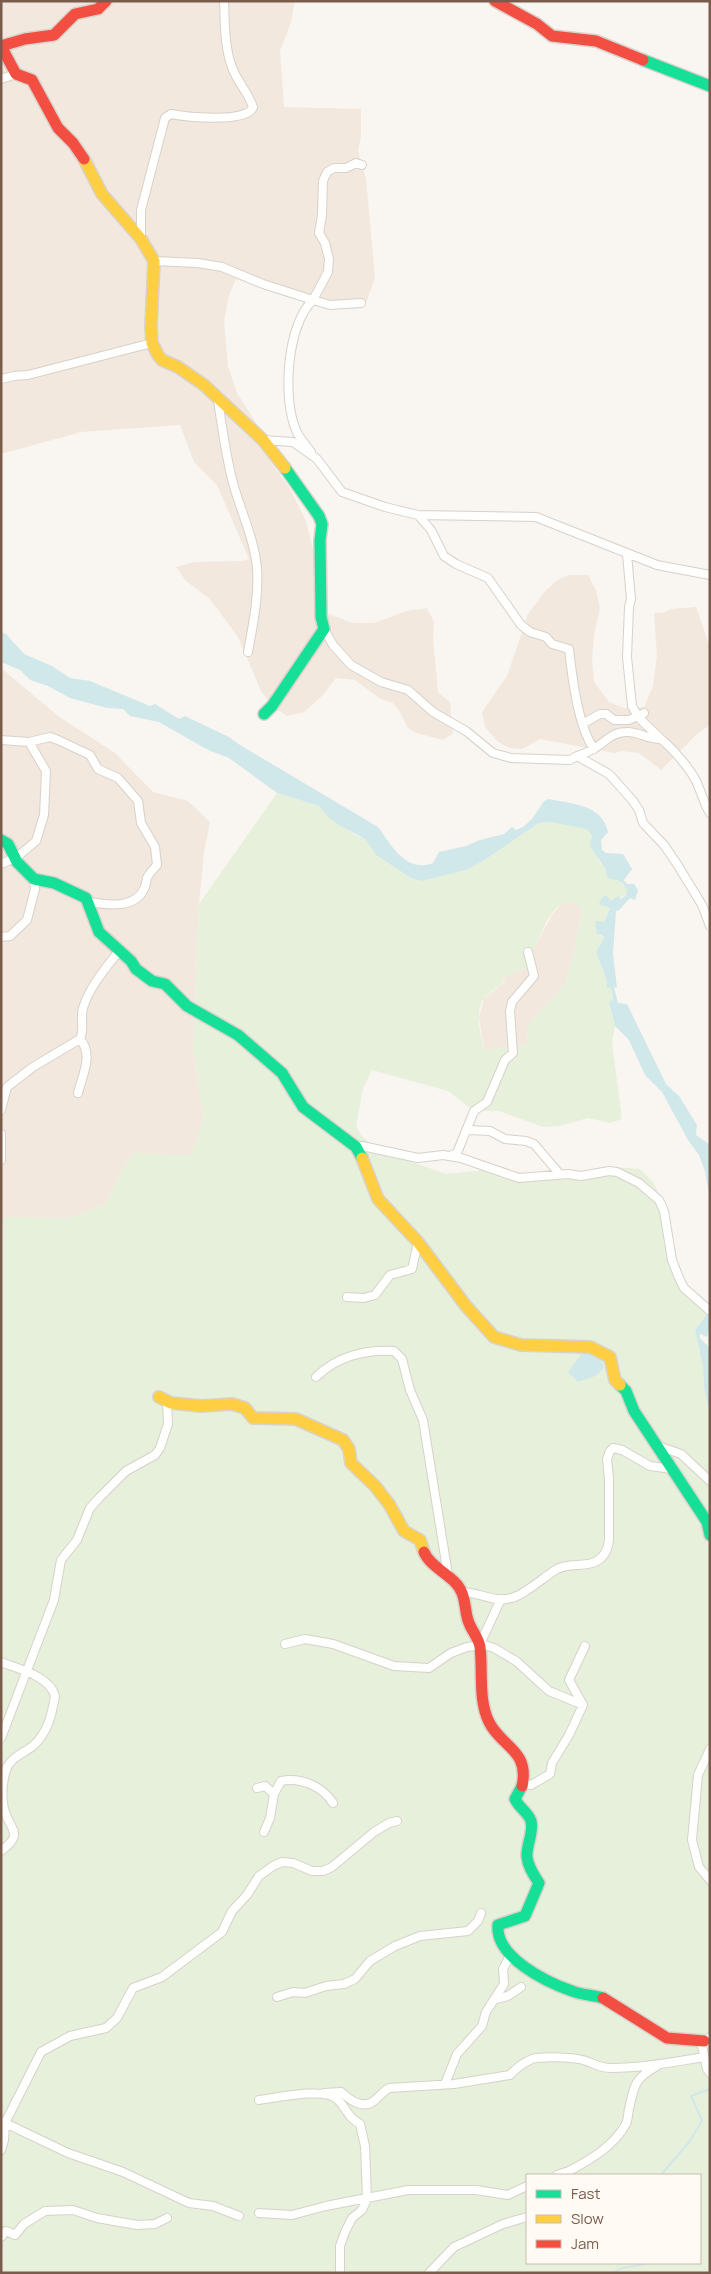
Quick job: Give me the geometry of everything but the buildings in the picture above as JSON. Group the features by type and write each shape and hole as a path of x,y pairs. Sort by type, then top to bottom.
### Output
{"street":[{"path":"16,74 1,46 25,39 54,35 75,14 98,9 106,1"},
{"path":"141,239 141,210 165,118 171,114 190,118 230,116 252,111 253,107 250,99 235,75 229,53 225,33 224,1"},
{"path":"495,1 537,24 552,36 596,40 710,86"},
{"path":"1,79 16,74 32,80 58,128 73,143 83,157 102,194 141,239 154,261 151,309 152,343 162,360 204,385 262,440 298,485 320,520 321,618 324,629 337,650 351,665 382,682 408,690 433,712 466,730 493,753 511,758 570,760 594,749 614,733 621,732 643,734 655,739 661,739"},
{"path":"362,165 356,164 346,168 334,168 327,172 323,181 320,233 326,243 329,259 328,272 295,330 289,351 289,380 295,429 342,492 347,496 418,515 536,517 657,565 710,575"},
{"path":"154,261 198,262 222,267 263,284 330,305 361,303"},
{"path":"1,379 28,375 152,343"},
{"path":"218,400 232,480 248,525 257,569 255,617 251,628 248,652"},
{"path":"262,440 293,442 317,459"},
{"path":"418,515 431,530 444,556 488,578 521,625 530,632 546,636 552,644 568,649 573,681 584,723 594,749"},
{"path":"626,554 631,599 627,657 632,706 639,718 670,746 694,776 702,800 710,812"},
{"path":"264,714 272,706 324,629"},
{"path":"584,723 600,714 606,714 614,720 629,720 644,713 639,718"},
{"path":"1,740 30,742 50,737 90,755 98,769 118,778 138,800 141,823 155,847 157,865 148,877 144,890 126,903 110,906 90,902"},
{"path":"1,864 13,858 36,841 44,815 46,771 30,742"},
{"path":"577,756 609,774 633,801 640,810 643,823 664,845 678,864 702,905 710,926"},
{"path":"1,840 8,844 13,858 34,879 60,885 86,898 90,902 99,932 131,961 136,970 152,981 165,984 187,1006 238,1035 282,1073 303,1107 356,1147 366,1166 378,1199 418,1242 466,1306 494,1336 521,1345 590,1347 606,1354 613,1363 616,1380 626,1390 634,1411 707,1522 710,1535"},
{"path":"1,937 10,936 27,920 34,889 34,879"},
{"path":"1,1110 4,1086 80,1039 83,1032 82,1010 88,994 98,977 119,951"},
{"path":"450,1156 457,1154 474,1111 487,1102 505,1060 513,1053 510,1011 512,1002 534,976 528,952"},
{"path":"78,1093 87,1065 84,1044 80,1039"},
{"path":"468,1130 490,1131 505,1139 526,1141 534,1144 558,1172"},
{"path":"1,1134 1,1160"},
{"path":"356,1147 362,1146 418,1158 443,1155 461,1158 519,1178 568,1174 581,1176 609,1171 617,1172 639,1183 651,1192 661,1204 672,1260 682,1284 709,1310"},
{"path":"366,1166 372,1148"},
{"path":"347,1297 364,1298 375,1295 390,1275 412,1269 418,1242"},
{"path":"316,1377 337,1360 354,1355 394,1351 402,1358 410,1390 417,1412 423,1420 428,1442 442,1543 449,1576"},
{"path":"1,1738 54,1600 61,1560 77,1540 90,1508 126,1471 155,1455 160,1448 168,1424 163,1400 201,1406 232,1404 245,1408 252,1418 296,1419 343,1440 349,1449 351,1463 375,1486 389,1504 404,1531 420,1540 427,1559 449,1576 462,1592 468,1621 480,1644 484,1709 497,1734 519,1754 523,1770 523,1784 515,1800 518,1807 527,1812 531,1819 528,1865 539,1883 525,1916 508,1921 497,1927 496,1933 501,1946 510,1956 538,1975 573,1991 607,2000 668,2038 707,2039"},
{"path":"658,1446 681,1454 710,1481"},
{"path":"462,1592 472,1592 487,1598 513,1598 558,1568 594,1562 605,1553 610,1540 607,1459 608,1454 613,1448 622,1450 650,1466 672,1469"},
{"path":"480,1644 501,1599"},
{"path":"285,1644 305,1639 332,1644 394,1666 429,1668 451,1654 480,1644 494,1648 516,1661 549,1691 583,1705"},
{"path":"583,1705 568,1680 585,1646"},
{"path":"1,1662 27,1672 49,1685 55,1696 52,1715 43,1736 33,1746 9,1763 6,1770 3,1801 5,1814 15,1831 13,1838 1,1851"},
{"path":"523,1784 531,1785 550,1774 552,1763 569,1735 583,1705"},
{"path":"710,1750 698,1775 692,1840 698,1867 710,1880"},
{"path":"264,1832 270,1818 274,1794 281,1781 310,1783 325,1791 333,1803"},
{"path":"257,1788 265,1786 274,1794"},
{"path":"1,2150 4,2140 3,2122 41,2052 70,2036 106,2028 117,2018 133,1988 162,1977 222,1932 232,1911 247,1895 259,1876 273,1866 282,1862 293,1863 312,1871 323,1871 332,1867 374,1832 388,1823 397,1821"},
{"path":"277,1997 293,1992 305,1993 326,1986 344,1984 355,1979 370,1961 395,1946 420,1936 468,1931 478,1921 481,1913"},
{"path":"446,2084 457,2054 482,2026 486,2012 504,1984 503,1970 510,1956"},
{"path":"496,1999 508,1996 521,1987"},
{"path":"707,2039 702,2046 710,2073"},
{"path":"259,2100 341,2092 351,2101 360,2104 372,2103 381,2092 389,2088 446,2084 510,2075 534,2058 568,2057 586,2061 597,2067 611,2068 662,2064 704,2057"},
{"path":"568,2173 606,2147 626,2124 633,2086 639,2077 662,2064"},
{"path":"324,2093 336,2097 350,2118 360,2124 366,2146 367,2199 362,2210 352,2218 345,2232 340,2246 340,2273"},
{"path":"3,2122 68,2153 131,2176 189,2203 213,2206 240,2216"},
{"path":"259,2213 292,2215 326,2206 408,2190 476,2190 508,2195 526,2186"},
{"path":"1,2237 6,2231 18,2233 24,2224 45,2211 73,2210 97,2218 138,2226 155,2224 167,2218"},
{"path":"429,2273 454,2247 504,2224 526,2216"}],"shaded area":[{"path":"1,1 295,1 291,22 280,51 284,107 361,109 361,136 358,151 366,179 375,278 364,308 343,309 325,308 236,279 229,295 224,321 228,367 237,393 258,426 271,462 290,489 306,521 314,553 315,587 321,611 353,623 374,623 407,611 427,608 434,622 433,638 438,692 450,702 453,734 442,740 414,732 408,728 393,703 379,698 355,680 336,678 322,696 304,712 287,716 272,706 261,691 238,637 210,599 186,581 176,567 194,562 242,561 249,559 217,485 194,462 180,425 81,432 1,454"},
{"path":"570,575 588,575 596,591 600,608 594,635 592,659 594,682 609,702 624,708 644,707 653,686 657,655 654,613 663,613 671,609 696,607 710,647 710,725 697,734 661,770 639,753 623,751 614,753 540,739 522,749 510,748 498,742 485,727 482,712 507,676 528,614 546,590 559,579"},
{"path":"1,668 58,716 115,753 153,792 188,801 210,822 204,852 199,904 193,1051 204,1118 191,1156 133,1153 121,1172 106,1204 70,1218 1,1217"},
{"path":"573,901 583,910 566,983 528,1025 527,1045 484,1050 479,1017 484,999 504,982 505,976 528,967 536,944 554,912 562,903"}],"green space":[{"path":"277,793 319,806 328,817 357,836 365,839 376,855 411,878 422,881 466,870 483,861 539,823 551,822 579,826 587,829 592,836 598,860 606,870 622,882 627,890 626,894 604,907 610,907 604,922 601,922 599,934 604,938 596,952 606,978 607,987 611,988 613,999 609,1006 615,1026 612,1042 622,1119 610,1123 588,1118 559,1126 543,1127 499,1111 474,1111 448,1091 372,1070 363,1089 356,1126 361,1135 373,1147 446,1174 483,1170 538,1174 599,1172 616,1167 640,1169 653,1182 667,1209 675,1254 687,1288 710,1310 695,1330 710,1413 710,2273 1,2273 1,1217 70,1218 106,1204 121,1172 133,1153 191,1155 204,1118 193,1051 199,904","holes":["573,901 583,910 566,983 528,1025 527,1045 484,1050 479,1017 479,1010 484,999 502,983 505,976 528,967 550,915 561,904"]}],"water":[{"path":"1,632 6,634 24,654 52,666 70,678 90,681 150,706 155,704 179,719 185,716 229,737 378,827 401,856 415,864 433,863 439,852 504,834 512,827 516,830 523,827 532,819 544,801 549,799 576,804 593,811 605,823 608,832 601,840 602,850 606,853 623,854 632,869 624,880 627,884 634,884 638,890 635,900 630,898 616,911 613,954 617,988 614,987 618,1003 627,1004 666,1084 679,1096 697,1125 696,1135 710,1145 710,1200 705,1171 699,1155 688,1140 662,1092 645,1075 629,1040 615,1026 609,1003 613,999 611,988 607,988 606,978 596,952 604,938 602,935 597,934 595,921 604,922 610,908 599,904 601,899 606,895 611,901 618,896 621,899 626,895 627,890 618,879 607,878 606,870 590,846 592,836 587,829 551,822 539,823 483,861 466,870 422,881 411,878 376,855 365,839 339,825 328,817 319,806 277,793 229,758 208,750 159,722 130,716 123,709 107,708 70,698 48,686 30,680 20,670 1,662"},
{"path":"710,1310 710,1327 707,1337 700,1334 700,1338 710,1348 710,1413 695,1330"},
{"path":"583,1352 596,1356 604,1368 595,1376 578,1382 568,1372"}],"waterway":[{"path":"662,2174 690,2141 702,2121 691,2096 710,2089"},
{"path":"613,2273 622,2268 646,2264"}],"traffic: fast":[{"path":"643,60 710,86"},
{"path":"264,714 272,706 324,629 321,617 320,540 322,524 319,516 285,468"},
{"path":"1,840 8,844 17,862 34,879 54,883 86,898 99,932 131,961 136,969 152,981 165,984 187,1006 238,1035 282,1073 303,1107 356,1147 362,1158"},
{"path":"620,1385 626,1391 634,1411 707,1522 710,1535"},
{"path":"522,1786 515,1799 531,1821 532,1830 527,1857 530,1868 539,1883 525,1916 498,1925 499,1937 513,1958 536,1975 572,1991 603,1998"}],"traffic: slow":[{"path":"84,159 102,194 141,239 154,261 151,326 152,343 158,355 162,360 178,367 204,385 263,440 285,468"},
{"path":"362,1158 378,1199 418,1242 466,1306 494,1337 521,1345 590,1347 610,1357 615,1380 620,1385"},
{"path":"159,1397 171,1403 201,1406 232,1404 245,1408 253,1418 296,1419 343,1440 349,1449 351,1463 375,1486 389,1504 404,1531 420,1540 424,1552"}],"traffic: jam":[{"path":"84,159 73,143 58,128 32,80 16,74 1,46 25,39 54,35 75,14 98,9 106,1"},
{"path":"495,1 537,24 552,36 596,41 643,60"},
{"path":"424,1552 432,1563 454,1581 462,1593 468,1620 480,1647 483,1704 494,1730 513,1750 522,1764 522,1786"},
{"path":"603,1998 667,2038 704,2041"}]}
